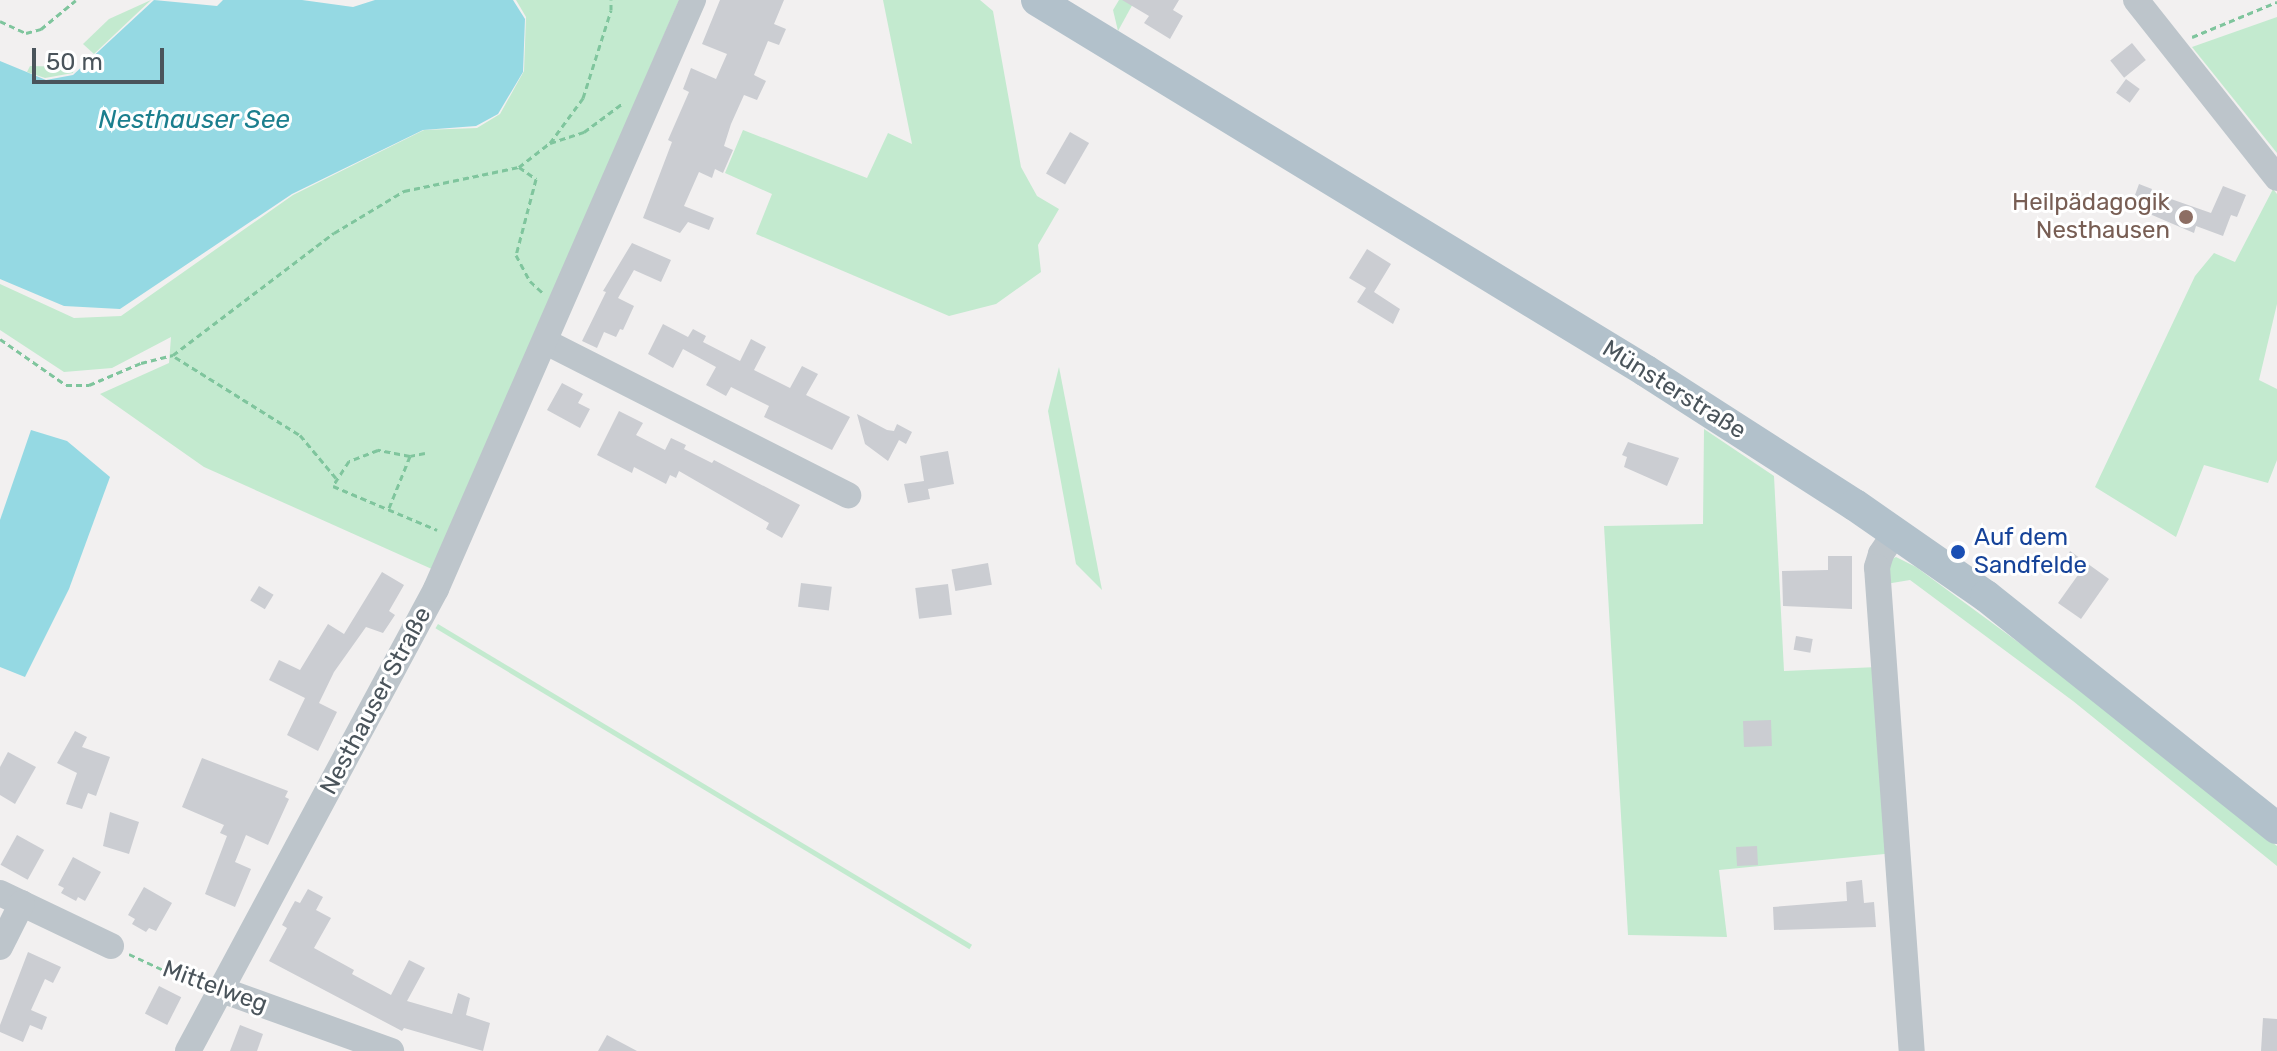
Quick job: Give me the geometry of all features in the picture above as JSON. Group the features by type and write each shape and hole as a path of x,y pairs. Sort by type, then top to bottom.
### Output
{"main road":[{"name":"Münsterstraße","path":"1037,0 1646,371 1895,533 2074,664 2277,828"}],"street":[{"name":"Nesthauser Straße","path":"188,1051 342,767 459,540 693,0"},
{"path":"2136,0 2277,178"},
{"path":"546,342 848,495"},
{"path":"1895,533 1881,554 1877,567 1912,1051"},
{"path":"0,947 11,898 111,946"},
{"name":"Mittelweg","path":"219,989 386,1050"}],"path":[{"path":"0,21 26,33 41,29 76,0"},
{"path":"0,339 66,385 89,385 141,363 173,355 334,233 404,191 519,167 550,143 583,98 611,10 611,0"},
{"path":"2174,45 2277,2"},
{"path":"550,143 584,132 639,90 652,95"},
{"path":"519,167 536,179 516,255 530,281 561,309"},
{"path":"173,355 300,435 336,478"},
{"path":"425,453 410,456 378,450 349,461 333,486 459,540"},
{"path":"388,509 410,456"},
{"name":"Mittelweg","path":"111,946 203,988 219,989"}],"green space":[{"path":"151,0 94,54 83,44 109,19"},
{"path":"516,0 679,0 434,570 204,467 100,394 169,363 171,337 112,368 64,372 0,330 0,284 74,318 121,316 293,195 424,130 477,128 500,114 524,71 526,17"},
{"path":"883,0 980,0 993,11 1021,167 1037,196 1059,209 1038,245 1041,272 996,304 949,316 756,234 772,194 725,173 743,130 867,178 888,133 912,144"},
{"path":"1119,0 1135,0 1118,31 1113,10"},
{"path":"2277,17 2277,153 2192,47"},
{"path":"30,66 74,67 73,73 45,78 27,72"},
{"path":"2273,189 2277,194 2277,304 2259,380 2277,389 2277,460 2268,483 2204,465 2176,537 2095,487 2195,276 2214,253 2235,262"},
{"path":"1059,367 1102,590 1076,564 1048,411"},
{"path":"1704,429 1774,476 1784,671 1878,667 1895,853 1719,870 1727,937 1628,935 1604,526 1703,524"},
{"path":"1896,557 1916,567 2124,720 2277,846 2277,866 2073,701 1910,580 1886,584 1890,560"},
{"path":"438,624 972,945 969,949 435,628"}],"water":[{"name":"Nesthauser See","path":"154,0 217,6 223,0 302,0 353,7 375,0 513,0 525,19 523,72 498,114 476,126 423,130 292,194 120,309 64,306 0,279 0,61 46,80 73,75"},
{"path":"31,430 67,441 110,477 69,589 25,677 0,667 0,520"}],"building":[{"path":"720,0 784,0 774,24 786,29 779,45 768,41 754,75 766,81 757,100 744,95 731,124 724,146 733,150 723,173 715,169 712,178 699,172 684,206 714,218 709,230 688,222 680,233 643,218 672,142 668,140 689,92 683,89 691,68 716,79 727,54 702,44"},
{"path":"1122,0 1179,0 1173,10 1183,16 1170,39 1144,23 1149,16"},
{"path":"2132,43 2146,60 2124,78 2110,61"},
{"path":"2126,79 2140,89 2130,103 2116,93"},
{"path":"1070,132 1089,143 1065,185 1046,174"},
{"path":"2139,184 2152,189 2151,192 2211,213 2223,186 2246,195 2237,217 2231,215 2223,236 2196,226 2194,233 2131,206"},
{"path":"632,243 671,260 661,282 634,270 618,298 634,306 623,330 620,329 616,337 604,332 597,348 582,341 606,292 603,291"},
{"path":"1367,249 1391,264 1374,292 1400,309 1393,324 1357,302 1366,288 1349,278"},
{"path":"663,324 688,337 693,329 706,336 703,342 740,361 751,339 766,347 754,370 790,388 802,366 818,374 806,395 850,417 832,450 764,417 769,406 731,387 726,396 706,385 716,367 683,349 673,368 648,354"},
{"path":"562,383 583,394 578,403 590,409 580,428 547,410"},
{"path":"619,411 643,423 636,435 665,450 671,438 686,445 684,449 712,463 714,460 800,505 782,538 766,529 769,523 679,471 676,478 670,475 666,484 634,467 632,473 597,455"},
{"path":"857,414 887,430 894,431 897,424 912,432 906,444 899,440 888,461 865,444"},
{"path":"1628,442 1679,458 1667,486 1624,467 1627,457 1622,455"},
{"path":"948,451 954,484 928,489 930,499 908,503 904,484 924,481 920,456"},
{"path":"2070,551 2109,579 2081,619 2058,603 2078,575 2064,565"},
{"path":"1828,556 1852,556 1852,609 1783,606 1782,571 1828,570"},
{"path":"988,563 992,585 955,591 952,569"},
{"path":"382,572 404,585 389,611 395,615 383,633 366,627 334,672 319,703 337,712 318,751 287,735 305,698 269,680 279,660 300,670 328,624 344,634"},
{"path":"801,583 832,587 829,611 798,607"},
{"path":"948,584 952,615 919,619 915,588"},
{"path":"259,586 274,595 265,609 250,601"},
{"path":"1796,636 1813,639 1810,653 1794,650"},
{"path":"1771,720 1772,746 1744,747 1743,721"},
{"path":"75,731 87,737 82,747 110,757 96,796 88,793 82,809 66,804 77,773 57,763"},
{"path":"8,752 36,767 15,804 0,795 0,767"},
{"path":"202,758 288,791 285,797 289,799 268,845 246,835 235,862 251,869 235,907 205,894 227,836 220,833 224,825 182,807"},
{"path":"110,812 139,822 129,854 103,846"},
{"path":"17,835 44,850 28,880 1,865"},
{"path":"1757,846 1758,865 1737,866 1736,847"},
{"path":"73,857 101,872 85,901 78,897 76,901 61,893 64,888 58,885"},
{"path":"1862,880 1864,903 1874,902 1876,927 1774,930 1773,907 1847,901 1846,882"},
{"path":"144,887 172,903 156,931 149,928 146,932 132,924 135,919 128,915"},
{"path":"308,889 323,897 316,910 331,918 314,948 391,995 409,960 425,968 407,1001 452,1014 458,993 470,998 466,1015 490,1023 483,1051 404,1028 402,1031 269,961 287,928 282,925 290,910 295,901 300,903"},
{"path":"28,952 61,967 53,983 45,979 31,1010 47,1017 42,1030 30,1025 23,1042 0,1032 0,1025"},
{"path":"159,986 181,997 167,1025 145,1014"},
{"path":"2263,1018 2277,1019 2277,1051 2261,1051"},
{"path":"240,1025 263,1034 257,1051 230,1051"},
{"path":"607,1035 637,1051 598,1051"}],"place":[{"name":"Heilpädagogik Nesthausen","path":"2186,217"},
{"name":"Auf dem Sandfelde","path":"1958,552"}]}
